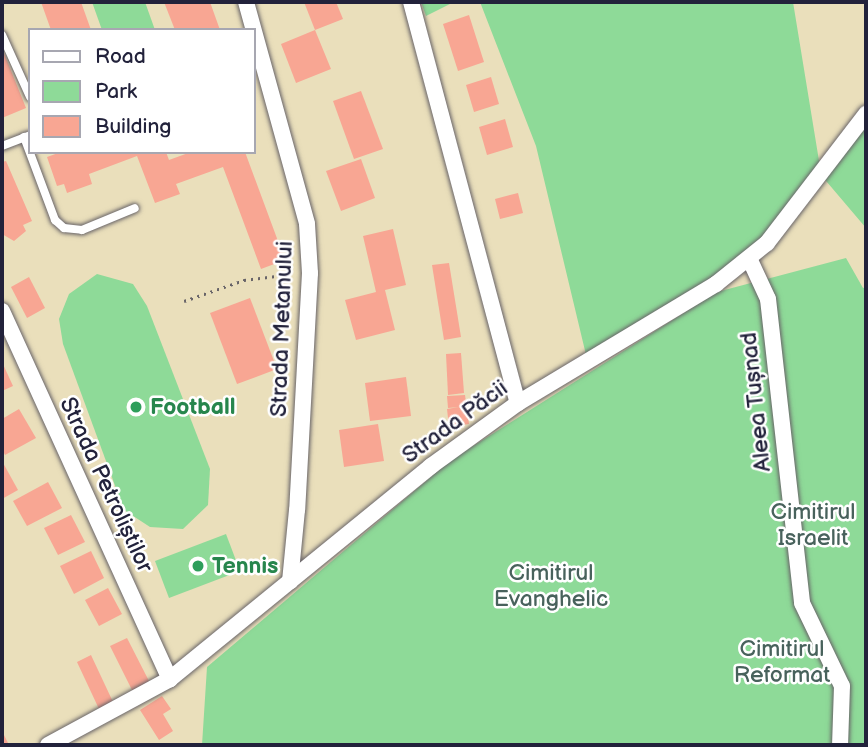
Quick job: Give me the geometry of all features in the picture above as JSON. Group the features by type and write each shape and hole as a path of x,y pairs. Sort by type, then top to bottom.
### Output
{"street":[{"name":"Strada Metanului","path":"246,2 253,28"},
{"path":"411,2 518,403"},
{"name":"Strada Metanului","path":"256,38 307,224 310,273 297,510 290,582"},
{"name":"Strada Păcii","path":"48,745 170,678 431,466 518,403 716,284 767,243 866,114"},
{"name":"Aleea Tușnad","path":"749,258 768,299 802,603 842,686 840,745"},
{"name":"Strada Petroliștilor","path":"2,311 170,678"}],"lane":[{"path":"2,35 28,93"},
{"path":"2,146 27,136"},
{"path":"33,154 55,220 64,228 82,230 135,208"}],"path":[{"path":"184,301 244,280 310,273"}],"green space":[{"path":"92,2 145,2 154,28 101,28"},
{"path":"421,2 454,2 426,16"},
{"path":"480,2 793,2 821,173 866,114 866,228 821,175 767,243 587,359 536,146"},
{"name":"Cimitirul Evanghelic","path":"846,258 863,288 866,287 866,745 202,745 207,667 451,460 717,292"},
{"name":"Football","path":"97,274 133,284 147,306 210,469 208,505 183,529 150,527 124,510 63,344 59,319 69,294"},
{"name":"Tennis","path":"226,534 240,571 169,598 155,561"}],"building":[{"path":"41,2 81,2 90,28 50,28"},
{"path":"164,2 210,2 219,28 174,28"},
{"path":"304,2 336,2 343,19 315,30"},
{"path":"469,15 484,62 458,71 443,24"},
{"path":"315,30 331,69 296,83 281,44"},
{"path":"4,53 26,108 2,118 2,54"},
{"path":"491,77 499,104 474,112 466,85"},
{"path":"361,91 383,149 354,159 333,101"},
{"path":"505,119 513,147 487,155 479,127"},
{"path":"55,154 167,154 169,160 186,154 246,154 285,260 261,269 223,167 176,184 180,194 155,203 137,156 89,174 92,184 67,193 64,184 57,186 47,157"},
{"path":"361,159 375,198 341,211 326,171"},
{"path":"6,161 32,221 23,225 26,231 14,241 2,234 2,162"},
{"path":"518,193 523,213 500,219 495,199"},
{"path":"393,229 406,285 385,290 395,330 356,340 345,300 376,292 363,236"},
{"path":"449,263 461,337 444,340 432,265"},
{"path":"29,277 45,308 27,318 11,287"},
{"path":"250,298 277,369 237,384 210,313"},
{"path":"461,353 464,393 448,395 446,354"},
{"path":"2,362 13,386 2,391"},
{"path":"406,377 411,416 370,421 365,383"},
{"path":"465,395 469,424 449,427 447,409 459,407 448,408 447,396"},
{"path":"19,409 36,438 5,455 2,449 2,419"},
{"path":"378,424 384,461 344,467 339,430"},
{"path":"2,461 18,490 2,499"},
{"path":"48,482 62,508 27,526 13,501"},
{"path":"71,515 85,542 58,555 44,528"},
{"path":"91,551 104,578 74,594 60,566"},
{"path":"108,588 122,614 99,626 85,600"},
{"path":"127,638 150,683 133,692 110,646"},
{"path":"91,655 113,702 99,709 77,662"},
{"path":"162,696 171,709 163,714 173,731 159,740 140,710"},
{"path":"2,731 9,745 2,745"}],"place":[{"name":"Football","path":"136,407"},
{"name":"Tennis","path":"198,566"}],"park label":[{"name":"Cimitirul Israelit","path":"813,525"},
{"name":"Cimitirul Reformat","path":"782,662"}]}
